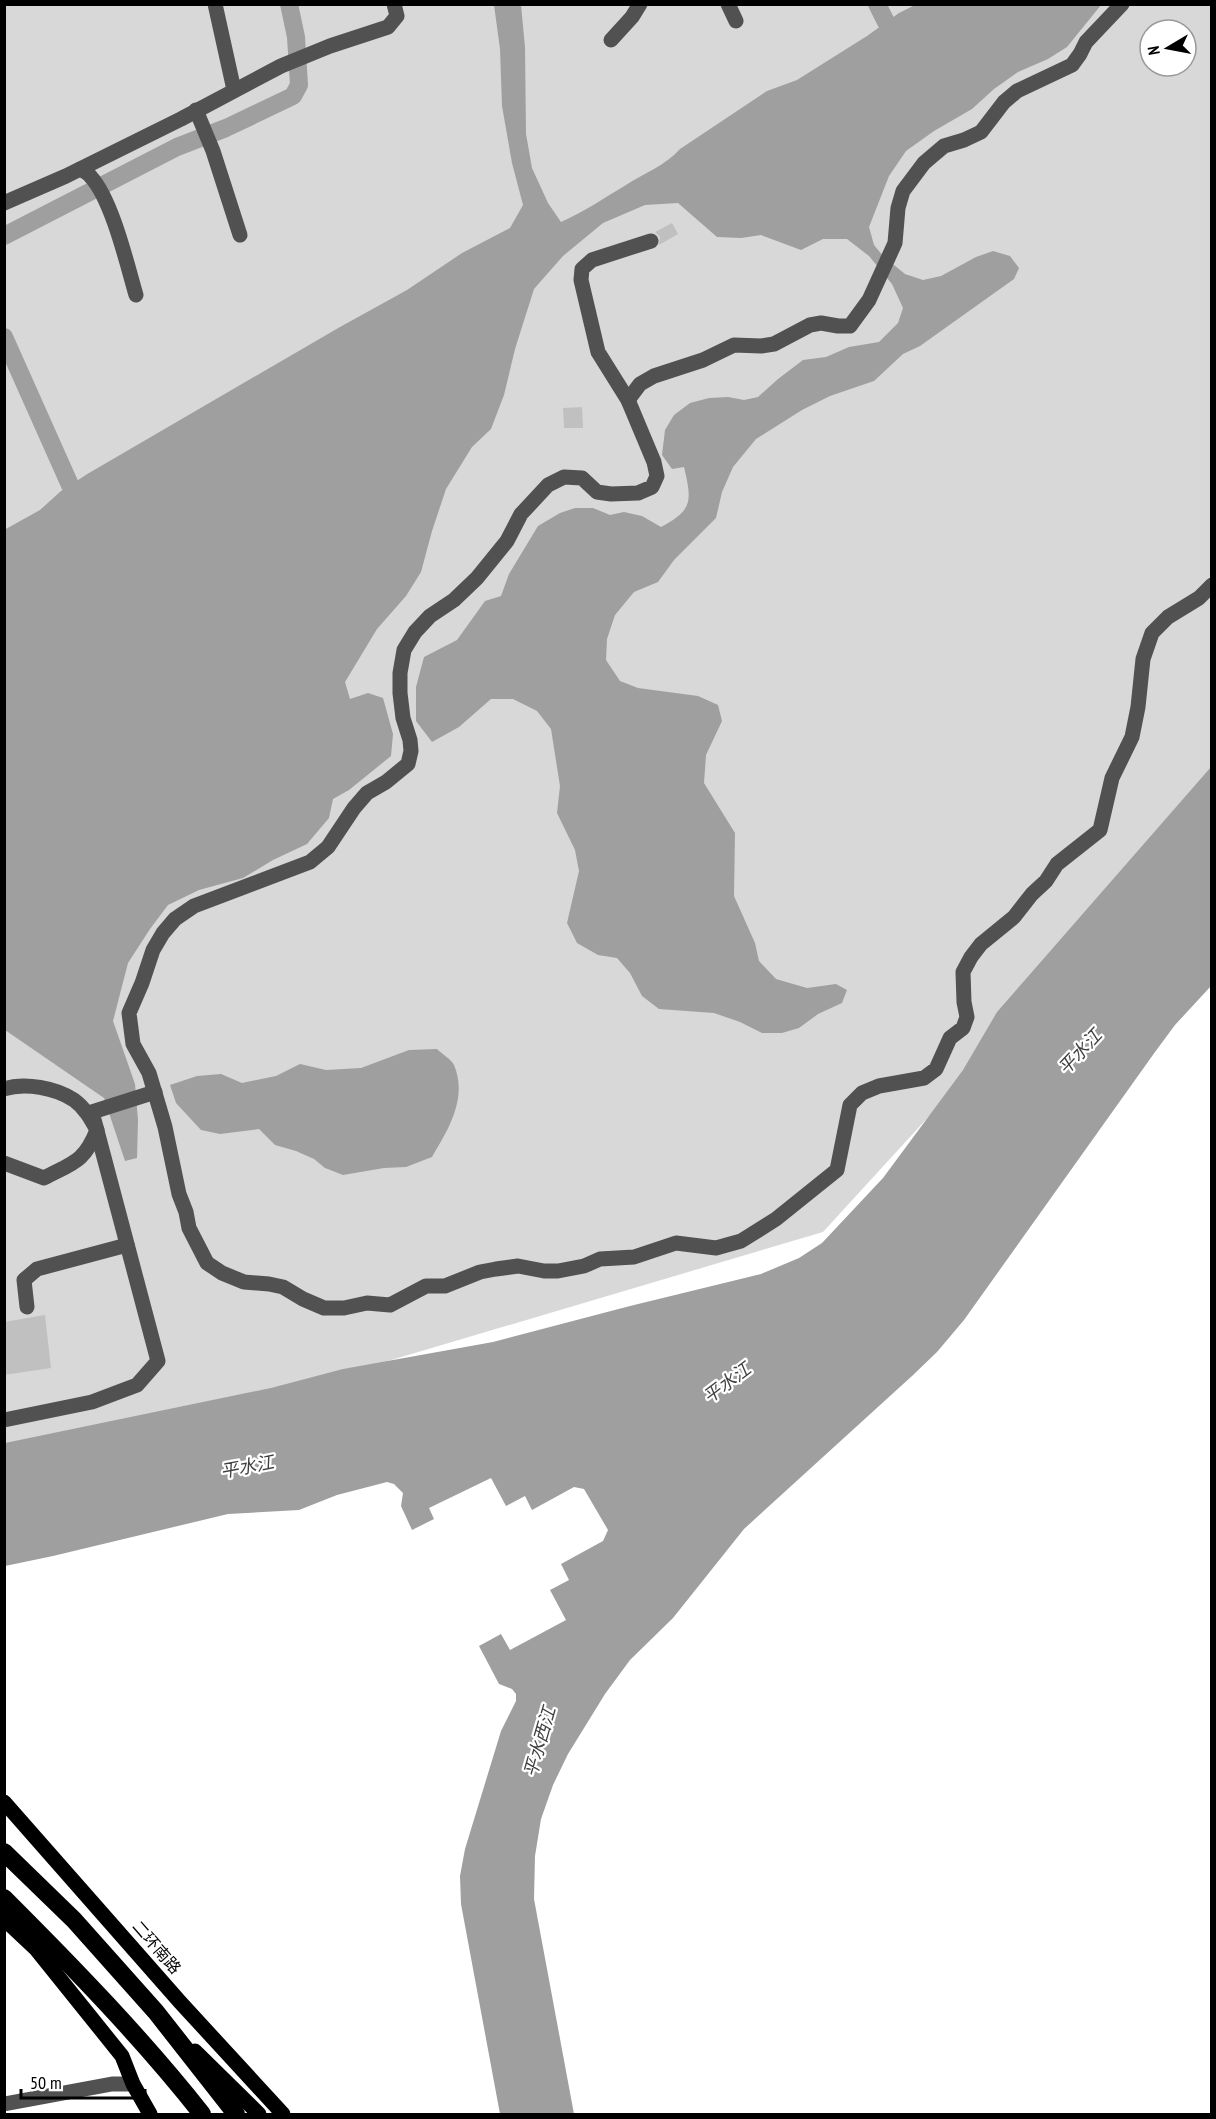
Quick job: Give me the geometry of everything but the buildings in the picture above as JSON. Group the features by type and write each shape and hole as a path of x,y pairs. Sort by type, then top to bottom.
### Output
{"highway":[{"path":"4,1852 74,1920 156,2012 236,2115"},
{"path":"4,1898 170,2074 202,2115"}],"main road":[{"name":"二环南路","path":"4,1803 283,2115"},
{"path":"4,1919 36,1949 122,2056 133,2084 150,2115"},
{"path":"156,2012 259,2115"},
{"path":"170,2074 191,2115"}],"street":[{"path":"215,4 234,90"},
{"path":"4,203 86,173 281,66 358,35 388,27 397,16 394,4"},
{"path":"611,40 632,17 640,4"},
{"path":"728,4 736,21"},
{"path":"628,400 640,384 654,376 703,360 734,345 774,344 810,325 821,323 850,326 869,300 896,243 898,208 903,191 924,163 944,146 981,132 1004,102 1017,91 1072,65 1086,42 1122,4"},
{"path":"196,111 213,151 240,235"},
{"path":"86,173 104,198 119,236 136,295"},
{"path":"651,241 592,260 582,269 581,280 598,352 628,400 654,462 657,476 652,487 638,493 611,494 597,492 582,478 564,477 548,485 522,514 507,541 477,578 454,600 430,616 414,632 404,650 400,693 403,718 410,740 411,751 408,764 368,793 354,808 328,847 310,862 194,906 175,919 153,950 129,1013 133,1044 141,1056 155,1092 189,1228 207,1263 244,1282 283,1287 324,1308 344,1308 367,1303 390,1305 426,1286 445,1286 480,1272 496,1269 518,1266 558,1271 584,1266 600,1259 634,1257 676,1243 716,1248 741,1241 776,1219 837,1170 850,1105 862,1093 879,1086 924,1078 936,1069 950,1038 963,1028 967,1017 963,972 970,957 981,944 1014,917 1032,894 1046,881 1057,864 1100,830 1112,778 1132,737 1138,707 1143,658 1152,633 1168,617 1199,598 1212,585"},
{"path":"4,1089 14,1086 46,1088 74,1100 87,1113 97,1130 92,1145 79,1162 44,1178 4,1163"},
{"path":"4,1420 92,1402 137,1385 158,1361 92,1112 155,1092"},
{"path":"27,1307 24,1280 37,1269 128,1245"},
{"path":"4,2104 112,2084 133,2084"}],"shaded area":[{"path":"5,5 1211,5 1211,808 823,1232 186,1421 5,1457"}],"water":[{"path":"494,5 521,5 525,47 526,134 532,168 548,203 561,222 661,165 680,149 767,91 797,80 899,13 915,5 1101,5 1067,47 1048,59 1018,72 972,109 934,131 906,151 889,176 869,227 874,245 883,256 905,274 923,280 941,276 976,257 993,251 1010,256 1019,268 1014,279 920,346 903,354 874,381 830,396 802,410 756,439 733,467 722,492 716,518 674,560 658,582 634,592 615,615 607,639 606,660 620,681 638,688 698,696 718,705 722,721 706,755 704,783 735,833 734,896 755,943 759,961 776,979 807,988 836,984 847,990 842,1003 818,1014 799,1028 782,1033 762,1033 714,1013 659,1009 642,996 630,973 617,958 598,955 577,943 567,923 579,871 575,850 557,813 560,786 551,729 537,711 513,699 491,699 459,727 432,742 416,721 416,687 424,657 457,640 485,601 501,596 509,574 538,526 560,513 575,508 593,508 610,515 624,512 642,516 661,527 672,521 684,510 689,496 684,467 672,469 662,455 665,430 674,415 690,403 709,398 728,397 744,400 758,397 803,360 826,357 849,347 879,342 898,323 903,308 892,284 869,256 847,239 823,239 801,250 761,235 741,238 717,237 678,203 645,205 603,223 563,256 534,289 515,349 504,395 491,429 472,447 446,489 421,572 406,596 377,629 345,682 350,699 368,693 383,698 393,734 391,756 349,790 333,799 329,818 307,844 273,860 243,878 199,890 168,905 128,963 113,1021 135,1084 138,1120 137,1158 125,1161 104,1098 5,1030 4,530 40,510 61,491 89,473 407,290 462,253 510,228 523,205 512,163 502,106 500,49"},
{"path":"1211,767 1211,986 1175,1025 1155,1052 964,1320 937,1352 912,1376 744,1529 673,1618 630,1660 605,1694 568,1754 553,1785 541,1819 535,1856 534,1899 574,2114 500,2114 461,1904 460,1876 465,1849 501,1731 516,1701 516,1694 512,1689 499,1684 479,1646 501,1634 510,1650 566,1620 550,1590 569,1580 561,1564 603,1541 608,1530 584,1489 574,1487 532,1510 525,1496 506,1506 491,1478 429,1508 434,1519 412,1530 401,1506 403,1493 394,1484 387,1482 337,1495 299,1510 228,1514 5,1566 5,1443 271,1388 343,1369 493,1342 761,1274 799,1258 822,1243 883,1178 963,1070 997,1012"},
{"path":"437,1049 454,1065 458,1077 459,1090 454,1113 432,1157 406,1167 343,1175 325,1168 314,1159 296,1151 275,1145 259,1129 220,1134 201,1130 176,1103 170,1085 197,1076 221,1074 242,1083 276,1076 300,1064 326,1070 361,1068 409,1050"}],"waterway":[{"path":"4,236 177,147 226,128 293,96 299,85 296,37 289,4"},
{"path":"877,4 886,22"},
{"path":"4,337 70,485"}],"water label":[{"name":"平水江","path":"1080,1052"},
{"name":"平水江","path":"727,1383"},
{"name":"平水江","path":"247,1467"},
{"name":"平水西江","path":"540,1742"}]}
